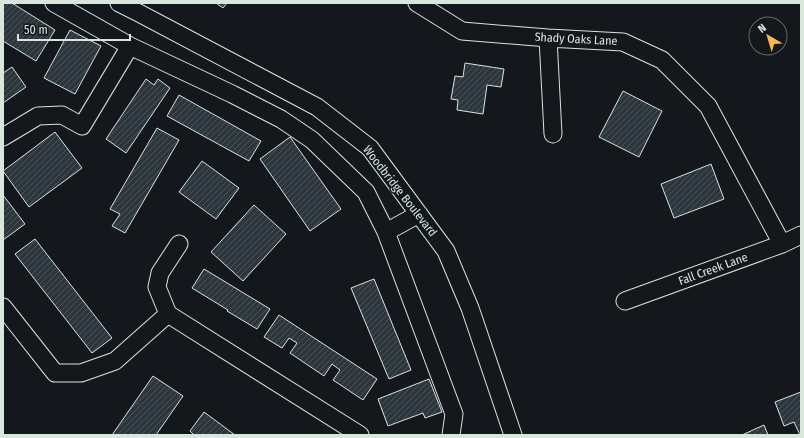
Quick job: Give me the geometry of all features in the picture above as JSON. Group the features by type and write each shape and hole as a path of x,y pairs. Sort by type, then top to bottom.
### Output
{"street":[{"path":"54,3 130,46 282,119 312,140 366,192 386,232 454,414 451,435"},
{"name":"Woodbridge Boulevard","path":"119,3 139,7 317,107 370,148 446,251 470,308 513,435"},
{"name":"Shady Oaks Lane","path":"417,3 462,31 623,42 662,60 708,106 782,244"},
{"path":"548,38 554,134"},
{"path":"3,138 38,116 62,115 82,126 130,46"},
{"path":"386,232 419,214"},
{"name":"Fall Creek Lane","path":"625,301 782,244 801,235"},
{"path":"179,244 160,274 157,287 168,314 360,435"},
{"path":"3,307 55,373 81,373 115,361 168,314"}],"building":[{"path":"3,3 12,3 55,30 36,61 3,41"},
{"path":"216,3 227,3 223,8"},
{"path":"70,30 101,46 75,94 44,78"},
{"path":"465,63 504,69 501,87 487,85 483,114 457,110 458,100 451,99 455,76 463,77"},
{"path":"12,67 26,87 3,103 3,73"},
{"path":"146,79 154,85 158,79 170,88 126,153 106,139"},
{"path":"623,91 662,111 639,157 599,137"},
{"path":"179,95 261,141 249,161 167,116"},
{"path":"157,128 179,140 125,233 112,226 120,214 110,209"},
{"path":"55,132 82,168 29,207 3,171"},
{"path":"290,137 341,209 310,231 260,159"},
{"path":"202,161 239,188 216,219 179,192"},
{"path":"711,164 724,199 674,218 661,184"},
{"path":"3,195 25,224 3,240"},
{"path":"254,205 286,234 243,281 211,252"},
{"path":"35,239 112,338 92,353 15,254"},
{"path":"204,269 270,309 257,329 192,288"},
{"path":"374,279 411,370 389,379 351,288"},
{"path":"279,315 377,379 363,400 333,380 340,370 332,364 324,376 290,353 297,343 289,338 282,348 264,337"},
{"path":"153,376 183,396 156,435 112,435"},
{"path":"429,379 442,412 425,418 423,413 388,426 378,399"},
{"path":"801,392 800,435 794,422 784,426 775,402"},
{"path":"204,412 235,435 194,435 190,431"},
{"path":"764,425 768,435 742,435"}]}
